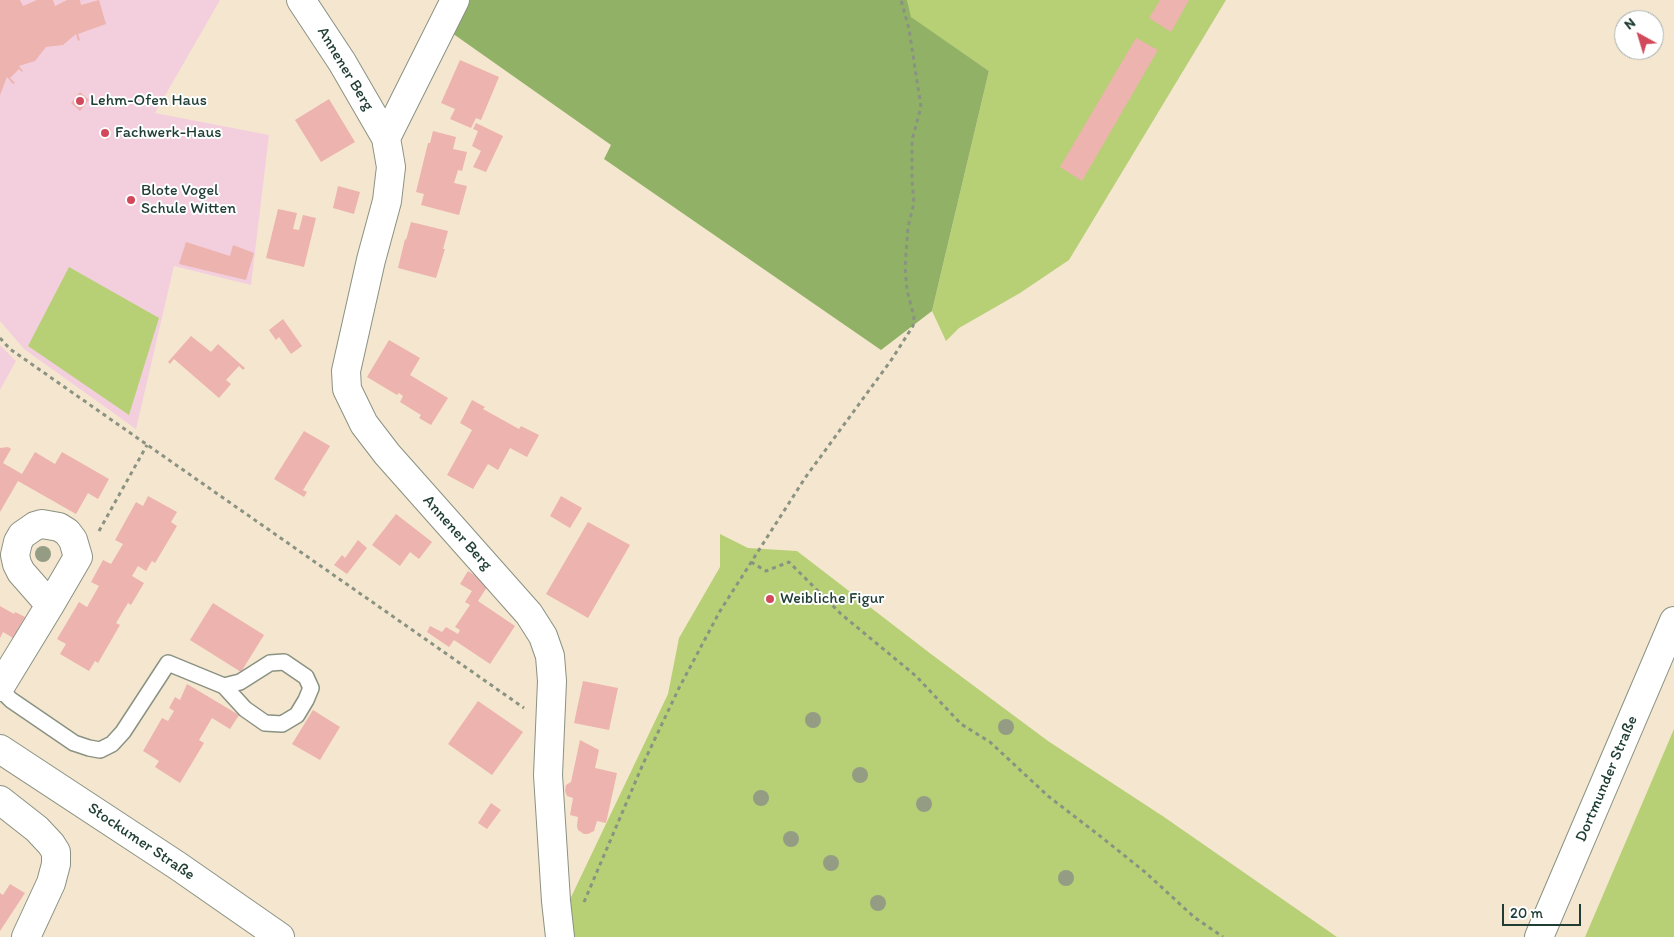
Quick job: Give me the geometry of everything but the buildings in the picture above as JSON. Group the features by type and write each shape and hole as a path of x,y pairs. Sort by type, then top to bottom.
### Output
{"street":[{"name":"Annener Berg","path":"301,0 342,62 386,138 390,168 387,201 346,371 346,389 364,424 387,454 529,614 542,636 550,656 552,681 548,775 560,937"},
{"name":"Annener Berg","path":"386,138 455,0"},
{"path":"0,688 50,605 78,557 73,540 67,532 51,524 35,526 28,530 18,542 15,555 21,572 50,605"},
{"name":"Dortmunder Straße","path":"1539,937 1674,621"},
{"name":"Stockumer Straße","path":"0,749 178,866 280,937"},
{"path":"0,800 37,829 56,852 56,864 51,883 26,937"}],"lane":[{"path":"0,688 11,700 74,742 100,750 112,744 123,732 168,663 224,686 231,696 245,709 265,723 282,724 297,715 311,688 306,677 284,662 270,663 240,682 224,686"}],"path":[{"path":"580,910 643,764 679,688 720,612 805,478 892,359 913,326 914,317 907,290 904,267 908,227 914,204 912,140 921,107 909,29 901,0"},
{"path":"0,338 10,349 534,715 550,723"},
{"path":"78,557 97,537 148,445"},
{"path":"752,562 766,571 789,562 841,614 916,676 961,724 990,742 1048,796 1122,854 1194,917 1223,937"}],"shaded area":[{"name":"Blote Vogel Schule Witten","path":"0,0 220,0 155,113 269,135 251,285 174,266 136,429 24,349 0,321"},
{"path":"0,345 16,361 0,390"}],"green space":[{"path":"468,0 907,0 911,17 989,71 932,311 881,350 604,159 611,145 452,33"},
{"path":"907,0 1226,0 1069,260 1020,293 959,328 946,341 932,311 989,71 910,17"},
{"path":"69,267 159,318 129,415 28,346"},
{"path":"720,534 748,548 797,551 1048,741 1164,817 1337,937 571,937 563,914 668,694 679,638 720,567"},
{"path":"1674,729 1674,937 1585,937"}],"place":[{"name":"Lehm-Ofen Haus","path":"80,101"},
{"name":"Fachwerk-Haus","path":"105,133"},
{"name":"Blote Vogel Schule Witten","path":"131,200"},
{"name":"Weibliche Figur","path":"770,599"}]}
